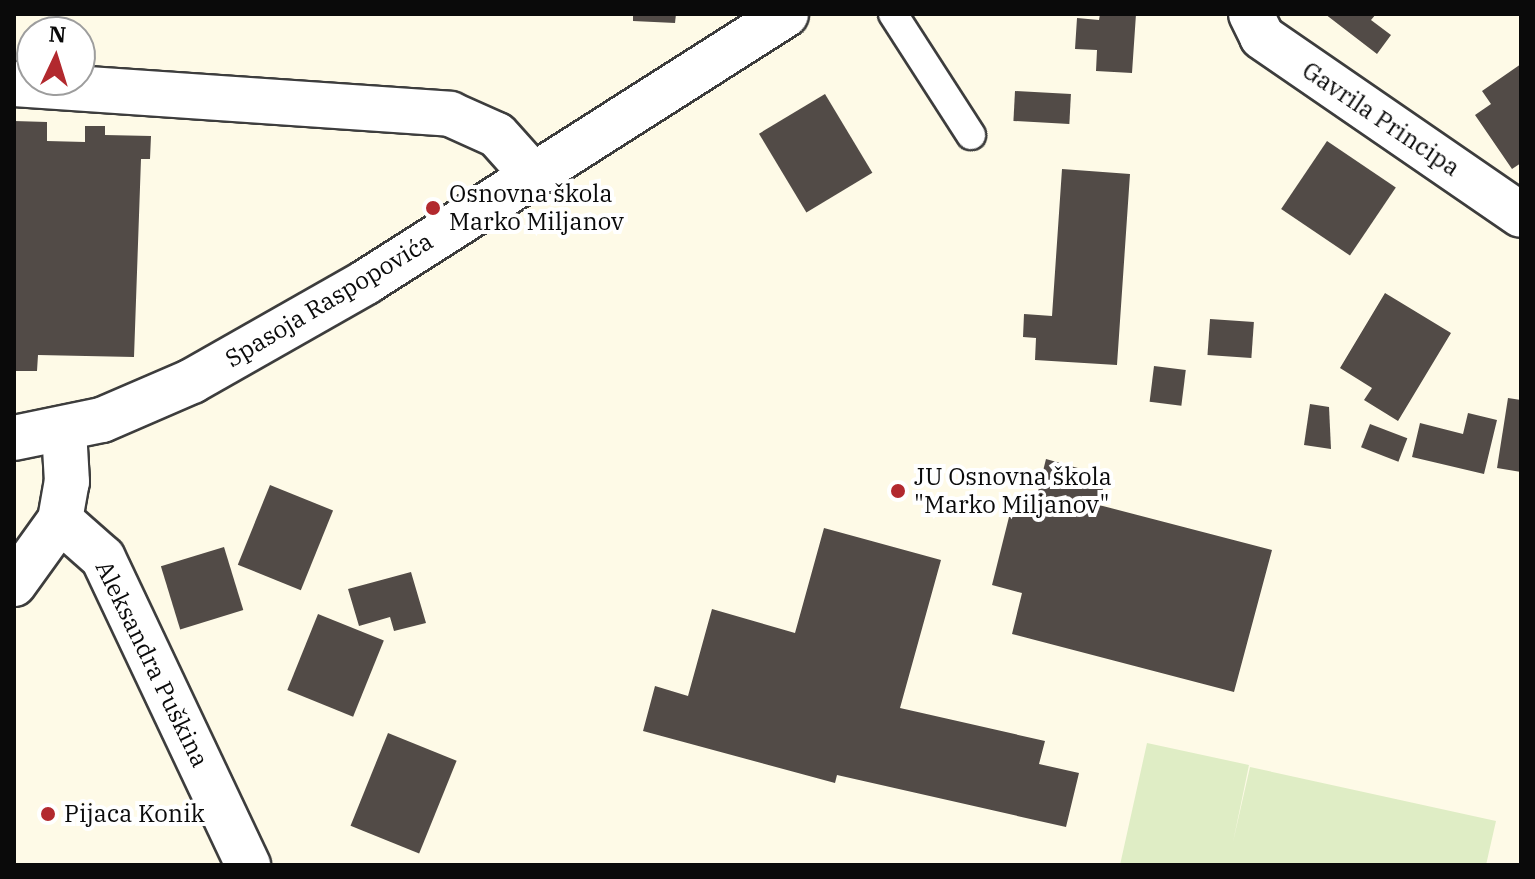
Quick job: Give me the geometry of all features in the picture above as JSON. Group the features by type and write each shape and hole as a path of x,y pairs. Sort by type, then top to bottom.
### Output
{"street":[{"name":"Spasoja Raspopovića","path":"14,438 64,430 192,381 366,282 786,14"},
{"name":"Gavrila Principa","path":"1251,14 1262,37 1521,215"},
{"path":"14,84 450,114 497,135 532,174"},
{"path":"14,584 60,520 67,482 64,430"},
{"name":"Aleksandra Puškina","path":"60,520 103,558 248,865"}],"lane":[{"path":"893,14 971,135"}],"green space":[{"path":"1147,743 1249,765 1233,842 1250,767 1496,821 1486,865 1120,865"}],"building":[{"path":"633,14 676,14 675,23 633,21"},
{"path":"1100,14 1136,14 1132,73 1096,71 1097,50 1075,49 1077,18 1099,20"},
{"path":"1325,14 1376,14 1371,20 1391,35 1377,54"},
{"path":"1521,64 1521,163 1512,169 1475,115 1491,104 1482,91"},
{"path":"1015,91 1071,94 1069,124 1013,121"},
{"path":"825,94 872,173 806,213 759,134"},
{"path":"14,121 47,122 47,141 85,142 85,126 105,126 105,135 151,136 150,159 141,159 134,357 38,355 37,371 14,371"},
{"path":"1327,141 1396,187 1350,255 1281,209"},
{"path":"1062,169 1130,174 1117,365 1035,360 1036,338 1023,337 1024,314 1052,316"},
{"path":"1385,293 1451,333 1398,421 1364,400 1372,388 1340,368"},
{"path":"1210,319 1254,322 1251,358 1207,355"},
{"path":"1154,366 1186,370 1181,406 1150,402"},
{"path":"1508,398 1521,400 1521,472 1497,468"},
{"path":"1310,404 1329,407 1331,449 1304,445"},
{"path":"1468,413 1497,420 1484,474 1412,457 1420,423 1463,434"},
{"path":"1370,424 1407,438 1398,462 1361,447"},
{"path":"1046,459 1106,476 1099,505 1272,550 1234,692 1012,634 1022,593 992,585 1013,501 1034,507"},
{"path":"270,485 333,510 301,590 238,565"},
{"path":"824,528 941,560 900,708 1045,741 1039,764 1079,773 1066,827 837,775 835,783 643,731 655,686 688,696 712,609 795,633"},
{"path":"224,547 243,610 180,629 161,566"},
{"path":"411,572 426,623 394,631 390,617 359,626 348,589"},
{"path":"318,614 384,641 353,717 287,690"},
{"path":"388,733 457,761 419,853 351,826"}],"place":[{"name":"Osnovna škola Marko Miljanov","path":"433,208"},
{"name":"JU Osnovna škola \"Marko Miljanov\"","path":"898,491"},
{"name":"Pijaca Konik","path":"48,814"}]}
